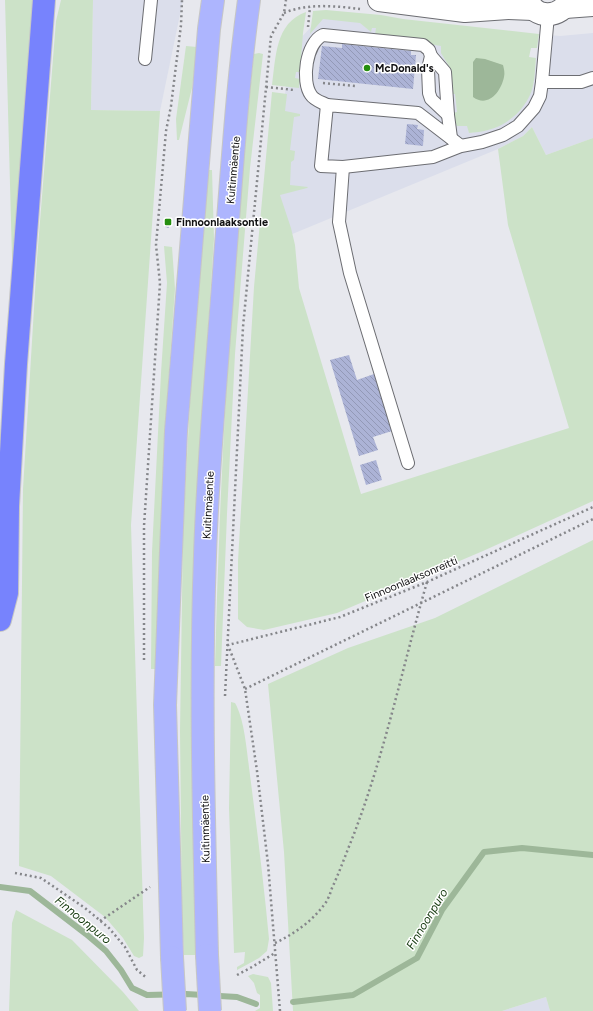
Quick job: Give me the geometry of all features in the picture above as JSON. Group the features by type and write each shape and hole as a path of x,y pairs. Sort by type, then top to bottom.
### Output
{"highway":[{"path":"0,620 7,593 8,506 16,364 44,0"}],"main road":[{"path":"175,1011 172,957 165,704 177,415 209,29 213,0"},
{"name":"Kuitinmäentie","path":"210,1011 207,955 202,705 205,554 212,435 227,238 249,0"}],"street":[{"path":"379,0 465,11 593,5"}],"lane":[{"path":"145,59 151,0"},
{"path":"327,105 321,166 343,167 433,157 462,146 482,142 503,135 518,126 534,108 540,96 549,6"},
{"path":"451,138 445,72 423,45 322,35 318,37 310,48 305,82 314,99 327,105 418,113 451,138 462,146"},
{"path":"431,56 428,69 429,93 431,99 448,115"},
{"path":"542,82 581,82 593,78"},
{"path":"343,167 339,222 345,252 350,273 408,463"}],"path":[{"path":"225,698 243,327 271,36 284,13 286,0"},
{"path":"321,83 355,86"},
{"name":"Finnoonlaaksonreitti","path":"228,645 340,618 427,582 593,507"},
{"path":"245,689 593,520"},
{"path":"275,943 293,934 309,922 325,904 339,872 355,831 376,768 427,582"},
{"path":"228,645 245,689 257,771 268,864 280,1011"},
{"path":"15,873 41,878 85,908 109,928 125,948 137,970 147,978"},
{"path":"100,921 151,886"},
{"path":"237,975 275,953"}],"shaded area":[{"path":"5,0 35,0 14,266 12,258"},
{"path":"61,0 93,0 91,110 160,111 131,525 144,938 143,956 139,958 134,956 123,938 105,917 51,876 19,866 23,489 37,259 56,21"},
{"path":"93,0 183,0 160,111 91,110"},
{"path":"326,10 539,34 537,48 531,48 529,57 536,58 534,83 527,101 516,114 496,128 469,133 467,126 457,126 455,122 453,113 457,112 455,94 451,94 450,68 441,53 441,46 375,35 376,28 372,28 371,32 360,23 323,19 310,34 313,11"},
{"path":"306,12 300,72 296,72 295,78 300,79 299,88 272,85 276,52 283,33 288,24 296,17"},
{"path":"324,16 455,28 469,133 488,130 511,119 533,87 539,34 560,36 593,33 593,138 546,155 532,127 523,136 498,149 273,242 288,59 298,41"},
{"path":"186,46 197,47 192,88 179,140 177,140 176,119"},
{"path":"254,54 263,54 250,168 235,354 221,666 215,666 220,513 233,283"},
{"path":"476,58 485,59 503,65 504,70 502,83 497,93 493,97 484,101 473,97 473,62"},
{"path":"272,92 287,94 285,111 300,114 300,116 294,117 290,150 295,151 294,160 291,162 290,185 308,187 280,195 295,245 299,288 361,494 569,428 508,225 498,149 523,136 532,127 546,155 593,138 593,501 483,551 337,613 264,630 247,627 238,619 238,561 254,287"},
{"path":"208,170 212,170 214,239 195,522 193,612 192,775 197,955 184,955 182,918 180,731 183,532 192,365"},
{"path":"164,246 172,247 175,289 164,442 157,669 151,669 152,552 167,283"},
{"path":"593,540 593,1011 550,1011 546,997 502,1011 293,1011 284,852 268,684 348,648 435,618"},
{"path":"231,702 235,703 238,710 245,738 269,939 267,951 259,958 237,970 237,967 244,963 245,952 234,953 229,808"},
{"path":"16,910 72,940 123,992 139,1011 9,1011 12,923"},
{"path":"253,974 268,977 271,983 273,1011 255,1011 260,1008 260,995 257,993 254,983 248,976"},
{"path":"546,997 550,1011 502,1011"}],"building":[{"name":"McDonald's","path":"342,44 411,51 411,55 416,55 413,89 318,79 322,46 342,48"},
{"path":"407,124 418,125 417,129 424,130 423,146 405,144"},
{"path":"166,218 169,218 169,228 165,227"},
{"path":"349,355 357,380 374,374 392,431 373,437 378,450 359,456 330,360"},
{"path":"376,460 382,480 366,485 360,465"}],"waterway":[{"name":"Finnoonpuro","path":"293,1002 353,995 417,958 442,910 484,852 522,848 593,855"},
{"name":"Finnoonpuro","path":"0,887 30,891 106,951 121,970 132,988 147,995 186,994 237,997 256,1004"}],"place":[{"name":"McDonald's","path":"367,68"},
{"name":"Finnoonlaaksontie","path":"168,222"}]}
